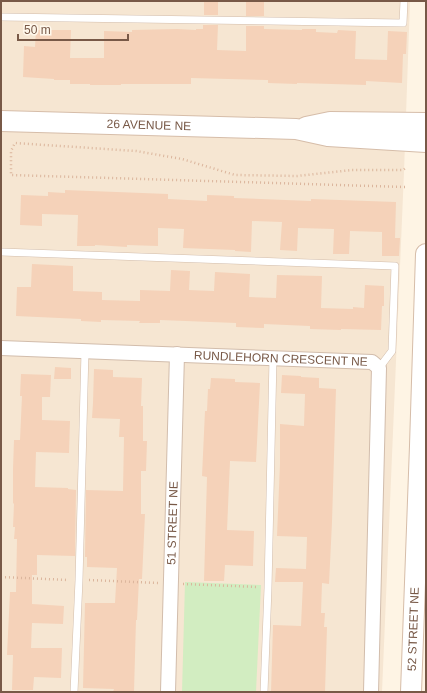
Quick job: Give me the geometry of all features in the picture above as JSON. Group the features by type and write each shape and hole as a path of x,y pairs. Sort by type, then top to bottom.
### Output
{"street":[{"name":"26 AVENUE NE","path":"1,121 296,129 328,136 426,142"},
{"name":"26 AVENUE NE","path":"296,129 330,122 426,122"},
{"name":"52 STREET NE","path":"411,692 426,254"},
{"name":"RUNDLEHORN CRESCENT NE","path":"1,348 372,362 379,368 371,692"},
{"name":"51 STREET NE","path":"168,692 177,354"}],"lane":[{"path":"1,17 403,23 404,1"},
{"path":"1,252 395,266 392,351 379,368"},
{"path":"74,692 79,580 85,351"},
{"path":"264,692 273,358"}],"path":[{"path":"405,187 11,175 11,151 15,143 136,151 182,159 235,175 297,176 352,170 403,170 407,167"},
{"path":"1,577 268,588"}],"shaded area":[{"path":"1,1 410,1 382,692 1,692"}],"green space":[{"path":"185,582 261,585 256,692 182,692"}],"building":[{"path":"204,1 218,1 218,15 204,15"},
{"path":"246,1 264,1 264,16 246,16"},
{"path":"203,25 218,25 217,50 246,51 246,26 264,26 264,29 316,29 316,32 337,33 338,30 356,31 355,59 387,60 388,31 407,32 406,54 403,54 402,83 366,81 366,85 297,84 268,83 268,80 191,78 191,84 90,85 70,84 70,80 23,77 24,46 35,47 36,30 71,30 70,58 104,58 104,31 132,32 132,30 196,30 203,29"},
{"path":"65,190 168,194 168,199 207,201 207,195 234,196 234,198 311,201 311,199 396,202 395,238 400,238 399,256 382,256 382,232 350,231 349,254 333,254 334,229 298,228 297,251 280,250 282,222 252,221 251,252 183,248 184,229 158,228 158,246 77,246 78,215 42,214 42,226 20,225 21,195 48,196 48,192 65,193"},
{"path":"32,264 73,266 73,291 102,292 102,300 140,301 140,290 170,291 171,270 190,271 189,290 214,291 215,272 250,274 249,297 276,298 277,275 322,276 321,308 364,308 365,285 384,286 384,306 382,306 381,330 310,329 310,326 264,324 264,328 236,327 236,323 160,320 160,323 101,320 101,322 81,321 81,319 16,316 17,287 31,287"},
{"path":"55,367 71,368 71,379 54,379"},
{"path":"94,369 113,370 113,377 142,378 141,406 143,406 143,441 147,441 146,471 141,471 141,514 145,514 142,579 139,579 136,620 134,692 113,692 114,689 83,688 85,603 115,603 117,568 87,567 87,557 85,557 86,490 123,491 124,437 119,437 120,419 92,418"},
{"path":"21,374 51,375 50,397 42,397 42,420 70,421 69,453 36,452 35,487 68,488 76,490 75,556 37,555 37,575 32,575 32,604 64,606 63,624 32,623 31,648 62,648 61,678 34,677 33,690 12,690 13,655 7,655 10,592 16,592 17,539 14,539 15,527 13,527 13,469 14,440 20,440 22,396 20,396"},
{"path":"282,375 319,378 319,388 336,389 329,584 322,583 321,613 325,613 324,627 327,627 325,692 271,692 273,625 301,626 303,582 275,582 276,568 306,569 307,537 277,536 280,424 304,426 305,394 281,393"},
{"path":"211,378 235,379 235,382 260,383 256,462 230,461 227,530 254,531 253,566 225,565 224,581 204,581 207,477 202,476 205,411 207,411 208,389 210,389"}]}
